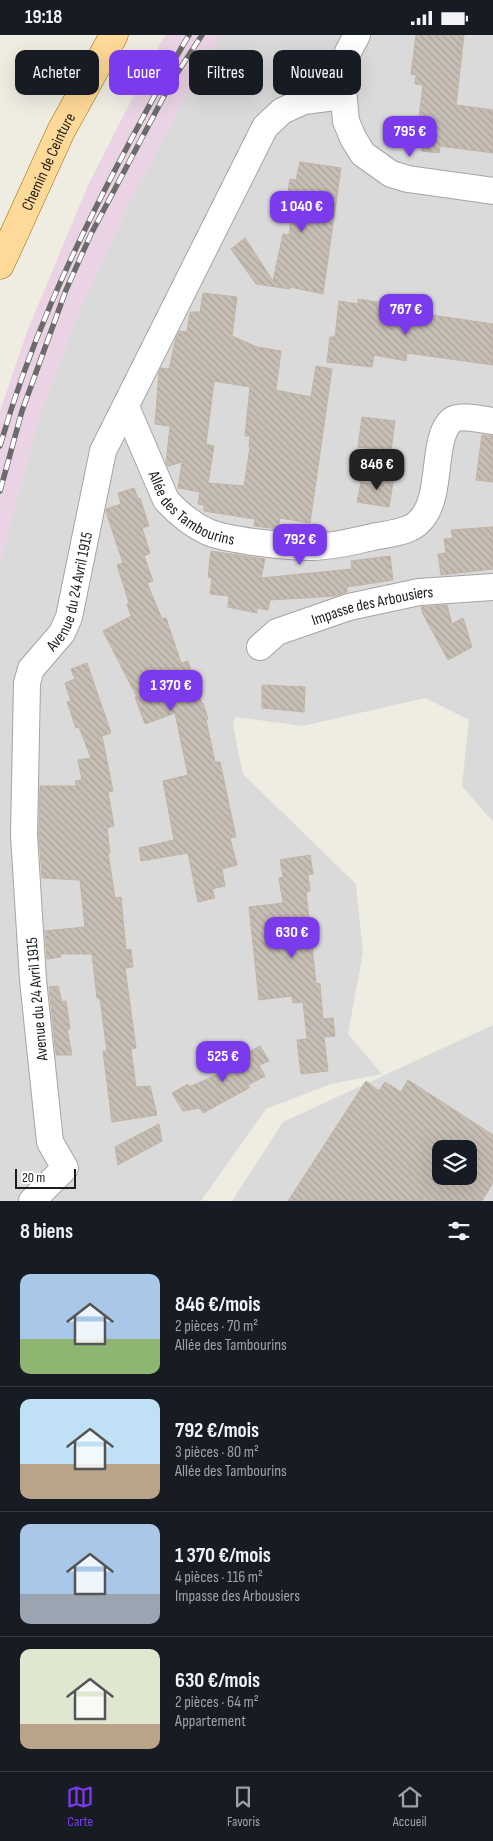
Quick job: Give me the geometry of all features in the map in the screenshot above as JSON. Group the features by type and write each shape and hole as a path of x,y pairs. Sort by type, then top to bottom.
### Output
{"main road":[{"name":"Chemin de Ceinture","path":"0,265 61,131 114,35"}],"street":[{"path":"357,35 348,51 342,79 346,121 353,138 363,154 390,174 408,179 493,191"},
{"name":"Avenue du 24 Avril 1915","path":"32,1201 65,1168 50,1142 33,980 24,835 27,683 31,669 62,633 68,617 103,451 265,127 282,111 304,101 343,96"},
{"name":"Allée des Tambourins","path":"126,407 166,500 176,511 209,532 223,536 310,547 333,545 411,528 423,518 431,505 443,430 453,419 459,417 493,421"},
{"name":"Impasse des Arbousiers","path":"260,647 277,633 349,607 419,592 493,587"}],"shaded area":[{"path":"166,35 222,35 212,50 189,50 189,90 129,203 79,312 40,414 0,562 0,411 27,332 89,183 134,95 179,95 179,50 157,50"},
{"path":"222,35 493,35 493,822 462,786 469,720 425,698 303,726 235,717 233,725 243,774 356,884 363,952 348,1034 382,1074 331,1084 266,1109 201,1201 0,1201 0,562 40,414 79,312 129,203 189,90 189,95 263,95 263,50 212,50"},
{"path":"493,1025 493,1201 232,1201 283,1122"}],"building":[{"path":"416,35 464,35 456,105 493,110 493,153 440,146 439,153 422,151 423,144 416,142 423,85 415,84 416,75 411,74"},
{"path":"300,162 341,168 323,294 290,287 290,289 256,284 231,249 245,238 273,281 283,234 289,235 294,199 287,198 290,179 296,180"},
{"path":"203,293 237,297 232,336 257,347 281,351 276,390 311,397 316,366 332,369 310,523 280,518 278,529 254,526 255,519 204,511 204,505 198,504 200,492 178,488 182,462 168,466 166,463 170,426 155,424 159,372 161,368 169,369 176,338 180,331 187,332 190,312 200,312","holes":["214,381 250,387 245,436 250,436 250,447 244,486 208,483 214,446 206,444"]},
{"path":"358,299 377,302 377,307 493,324 493,365 407,353 406,361 374,355 372,367 327,362 330,337 335,337 339,301 358,304"},
{"path":"362,417 395,421 391,451 358,447"},
{"path":"482,435 493,436 493,482 476,480"},
{"path":"375,473 394,476 389,507 357,502 361,482 373,484"},
{"path":"134,488 138,499 140,498 149,526 142,528 150,553 144,556 153,581 147,583 162,619 166,618 181,663 188,661 203,703 208,719 206,720 215,762 220,762 236,837 230,838 237,865 222,869 225,886 212,889 215,898 198,902 188,853 141,861 139,848 174,840 163,781 188,775 175,713 145,724 135,697 137,697 103,631 131,616 127,604 129,603 117,565 123,563 106,509 121,504 118,493"},
{"path":"493,527 493,569 441,575 438,554 446,553 444,539 453,538 451,530"},
{"path":"211,551 265,559 261,578 352,569 351,561 390,556 393,580 347,587 347,592 335,596 270,600 268,610 257,608 257,613 228,607 229,596 210,594 212,578 208,577"},
{"path":"447,605 452,624 463,618 472,647 448,660 421,607"},
{"path":"87,663 111,733 102,736 113,791 108,792 114,826 107,828 110,853 108,853 115,898 121,897 126,950 131,949 133,967 125,968 136,1048 131,1049 136,1087 150,1086 157,1115 112,1122 103,1051 107,1051 100,999 97,998 92,954 60,954 61,957 47,959 45,931 85,927 80,880 42,878 39,835 40,786 76,786 75,781 82,780 78,760 91,758 79,727 76,728 67,702 71,701 65,683 75,679 71,669"},
{"path":"262,685 305,687 304,712 262,708"},
{"path":"310,855 313,874 308,875 310,891 306,892 316,983 320,984 323,1019 333,1018 335,1036 324,1037 328,1071 301,1074 297,1040 307,1039 303,1002 293,1003 292,996 259,1000 249,907 283,903 279,878 283,877 280,860"},
{"path":"58,986 62,1002 66,1001 70,1029 67,1029 72,1055 56,1055 49,987"},
{"path":"260,1046 269,1061 259,1065 265,1076 248,1085 249,1088 203,1113 200,1108 183,1111 172,1093 188,1084 189,1087 223,1072 236,1063 235,1059"},
{"path":"408,1080 493,1135 493,1183 482,1201 288,1201 366,1081 379,1091 385,1082 401,1092"},
{"path":"159,1124 162,1141 118,1165 115,1147"}],"railway":[{"path":"0,446 23,374 66,270 116,168 189,35"},
{"path":"0,491 22,411 66,290 91,234 172,81 202,35"}]}
